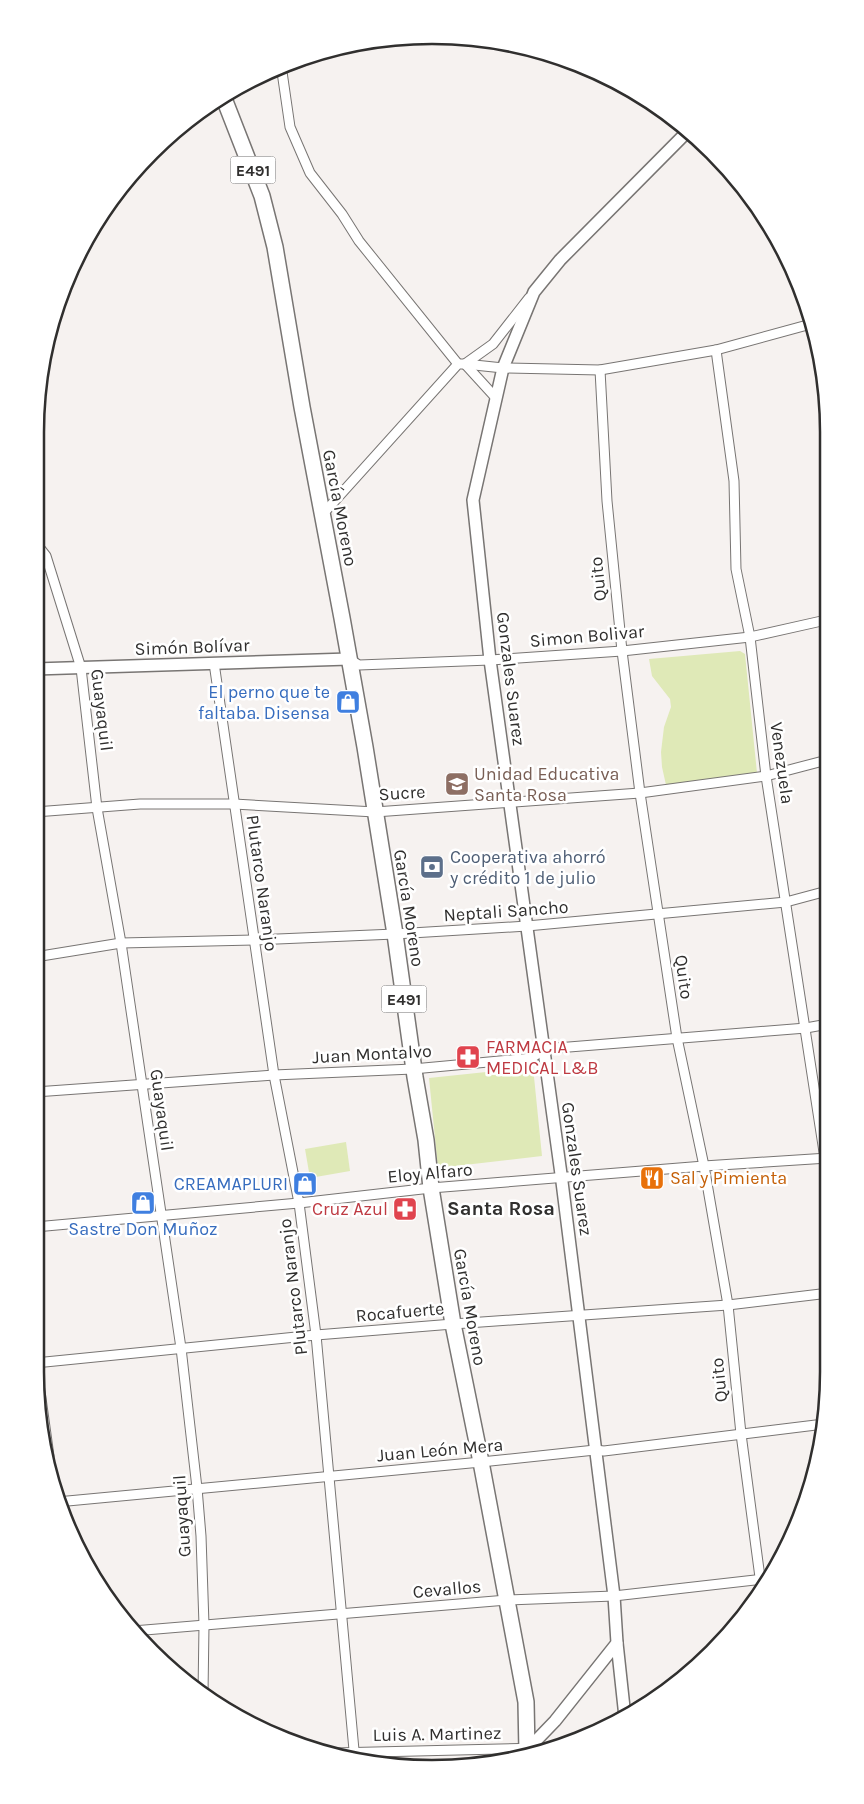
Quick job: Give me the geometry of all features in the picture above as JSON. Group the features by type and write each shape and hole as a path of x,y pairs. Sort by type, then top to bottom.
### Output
{"highway":[{"name":"García Moreno","path":"226,103 262,196 275,247 375,812 453,1324 526,1702 532,1747"}],"street":[{"path":"282,73 290,127 310,173 342,214 359,241 461,364 496,398"},
{"name":"Gonzales Suarez","path":"624,1709 614,1596 544,1050 490,660 473,500 503,368 534,292 560,260 683,136"},
{"path":"322,515 461,364 493,344 534,292"},
{"path":"461,364 503,368 600,370 716,350 805,326"},
{"name":"Venezuela","path":"716,350 734,481 736,569 750,637 766,776 820,1119"},
{"name":"Quito","path":"600,370 607,501 622,651 640,794 677,1038 704,1166 728,1305 741,1434 761,1577"},
{"name":"Guayaquil","path":"44,553 81,668 97,808 121,944 181,1348 201,1536 204,1625 203,1685"},
{"name":"Simon Bolivar","path":"349,659 359,665 490,660 622,651 750,637 820,621"},
{"name":"Simón Bolívar","path":"44,669 349,659"},
{"name":"Plutarco Naranjo","path":"214,663 274,1076 299,1203 316,1335 355,1753"},
{"name":"Sucre","path":"44,811 140,804 234,804 375,812 640,794 766,776 820,762"},
{"name":"Neptali Sancho","path":"44,956 121,944 395,934 526,926 786,902 820,894"},
{"name":"Juan Montalvo","path":"44,1091 414,1069 532,1058 544,1050 820,1025"},
{"name":"Eloy Alfaro","path":"44,1226 299,1203 431,1188 820,1158"},
{"name":"Rocafuerte","path":"44,1359 453,1324 728,1305 820,1294"},
{"name":"Juan León Mera","path":"66,1501 595,1450 604,1451 817,1425"},
{"name":"Cevallos","path":"142,1630 507,1600 614,1596 759,1581"},
{"path":"535,1746 617,1643"},
{"name":"Luis A. Martinez","path":"376,1756 518,1751"}],"green space":[{"path":"740,651 745,654 757,773 666,785 661,752 664,727 671,707 670,699 652,676 649,659"},
{"path":"533,1067 542,1156 438,1168 429,1078"},
{"path":"346,1142 350,1171 310,1178 305,1149"}],"place":[{"name":"El perno que te faltaba. Disensa","path":"348,702"},
{"name":"Unidad Educativa Santa Rosa","path":"457,784"},
{"name":"Cooperativa ahorró y crédito 1 de julio","path":"432,867"},
{"name":"FARMACIA MEDICAL L&B","path":"468,1057"},
{"name":"Sal y Pimienta","path":"652,1178"},
{"name":"CREAMAPLURI","path":"305,1184"},
{"name":"Sastre Don Muñoz","path":"143,1203"},
{"name":"Cruz Azul","path":"405,1209"}],"district":[{"name":"Santa Rosa","path":"501,1208"}]}
